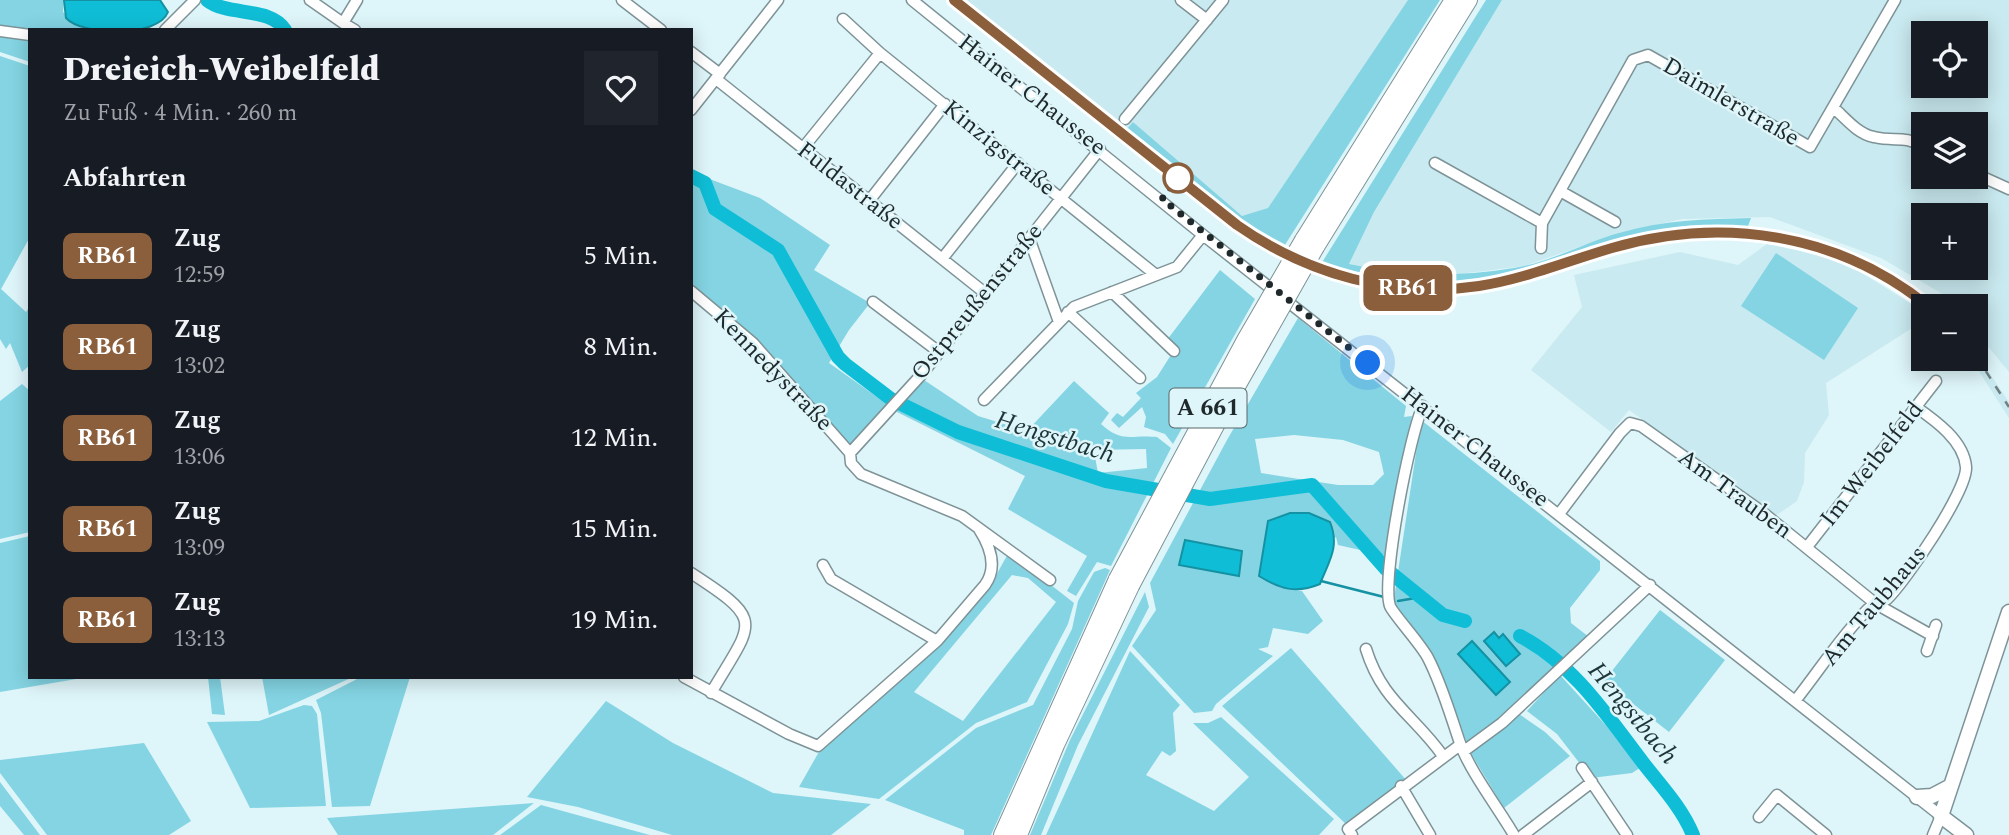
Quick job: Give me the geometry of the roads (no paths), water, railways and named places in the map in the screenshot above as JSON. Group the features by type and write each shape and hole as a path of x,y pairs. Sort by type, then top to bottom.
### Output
{"highway":[{"name":"A 661","path":"1002,835 1048,726 1124,582 1230,397 1310,243 1452,0"},
{"name":"A 661","path":"1310,243 1469,0"},
{"name":"A 661","path":"1020,835 1124,582"}],"main road":[{"path":"1966,835 1941,816 2009,612"},
{"path":"1917,797 1932,796 1951,786"}],"street":[{"path":"167,28 195,0"},
{"path":"310,0 352,28"},
{"path":"343,23 357,0"},
{"path":"622,0 658,28"},
{"path":"693,108 777,0"},
{"name":"Hainer Chaussee","path":"912,0 1100,149 1203,235 1941,816"},
{"path":"1181,0 1206,20"},
{"path":"1125,119 1223,0"},
{"name":"Daimlerstraße","path":"1541,248 1542,223 1633,60 1648,55 1810,147 1895,0"},
{"name":"Kinzigstraße","path":"843,19 880,53 1156,275"},
{"path":"0,31 28,35"},
{"path":"803,148 880,53"},
{"name":"Fuldastraße","path":"693,54 803,148 985,293"},
{"path":"869,201 945,104"},
{"path":"1834,108 1857,130 1875,138 1911,140"},
{"name":"Ostpreußenstraße","path":"850,453 939,352 1100,149"},
{"path":"942,259 1018,163"},
{"path":"1435,163 1542,223"},
{"path":"1988,179 2009,189"},
{"path":"1560,191 1615,222"},
{"path":"985,400 1077,304 1156,275 1182,262 1203,235"},
{"path":"1029,238 1059,322"},
{"path":"1112,292 1174,351"},
{"name":"Kennedystraße","path":"693,293 753,343 850,453 851,463 868,479 956,513 1050,580"},
{"path":"873,302 939,352"},
{"path":"1068,312 1140,377"},
{"name":"Im Weibelfeld","path":"1807,547 1936,381"},
{"path":"1423,406 1415,423 1410,448 1391,572 1390,606 1428,657 1447,701 1462,748 1514,835"},
{"name":"Am Taubhaus","path":"1795,701 1867,610 1889,597 1929,541 1966,478 1966,463 1960,449 1933,419 1916,407"},
{"name":"Am Trauben","path":"1559,514 1630,423 1651,433 1807,547 1876,604 1934,630 1927,651"},
{"path":"688,679 818,746 937,641 990,575 991,555 979,529"},
{"path":"823,565 831,579 937,641"},
{"path":"693,574 736,603 746,624 743,638 711,692"},
{"path":"1350,832 1401,786 1443,756 1462,748 1502,723 1650,585"},
{"path":"1366,649 1374,673 1385,692 1443,756"},
{"path":"1582,768 1627,835"},
{"path":"1523,835 1592,782"},
{"path":"1401,786 1430,835"},
{"path":"1759,817 1777,795 1826,835"},
{"path":"1933,835 1941,816"}],"waterway":[{"name":"Hengstbach","path":"207,0 226,8 259,14 283,28"},
{"name":"Hengstbach","path":"693,177 705,183 715,209 778,250 838,357 891,399 958,432 1106,481 1210,499 1312,485 1386,569 1443,615 1465,621"},
{"path":"1321,581 1384,597"},
{"path":"1398,601 1421,597"},
{"name":"Hengstbach","path":"1520,636 1557,661 1589,693 1671,798 1693,835"}],"railway":[{"path":"954,0 1237,225 1292,256 1350,278 1411,288 1474,287 1509,280 1654,238 1737,232 1778,237 1817,246 1856,261 1911,294"},
{"path":"1986,371 2009,407"}],"train":[{"name":"RB61","path":"954,0 1237,225 1279,250 1334,274 1404,288 1476,287 1536,273 1637,241 1681,232 1726,230 1777,236 1816,246 1856,262 1912,294"}]}
